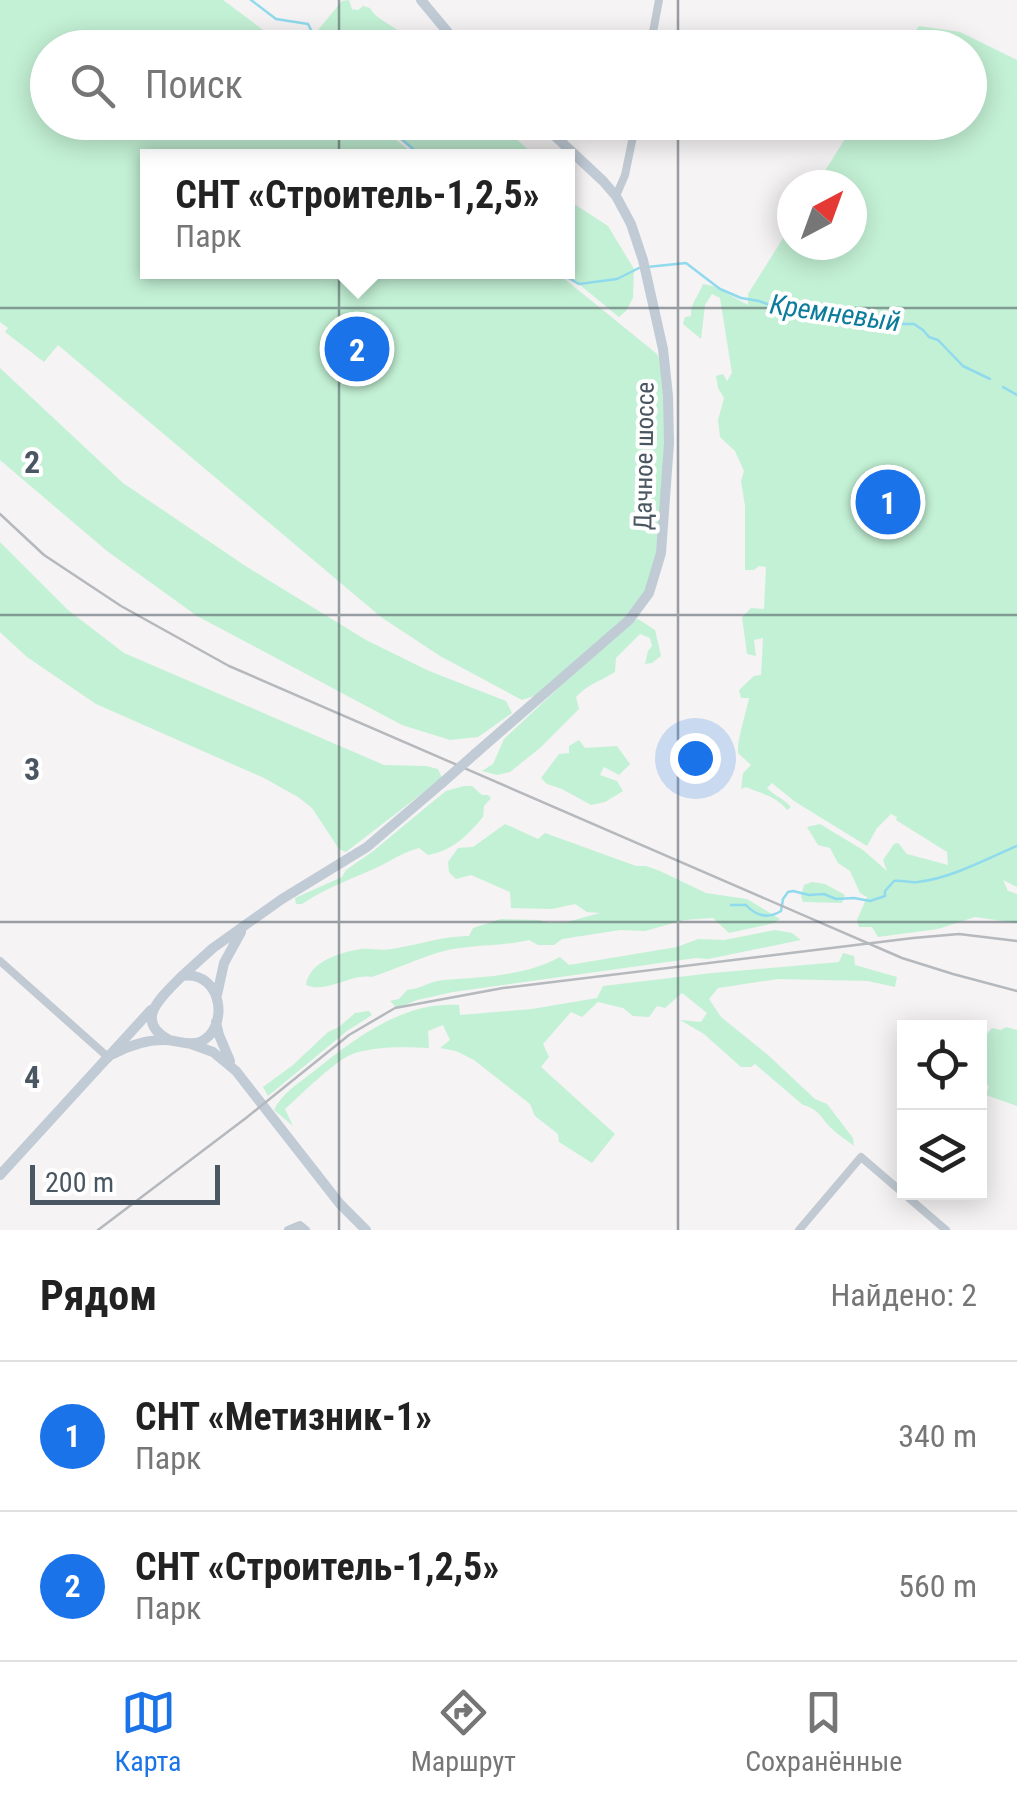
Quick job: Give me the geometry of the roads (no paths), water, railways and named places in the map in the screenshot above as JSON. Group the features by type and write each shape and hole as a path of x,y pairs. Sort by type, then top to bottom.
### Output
{"main road":[{"path":"421,0 446,30"},
{"name":"Дачное шоссе","path":"182,976 213,948 291,893 367,848 643,604 661,553 666,494 668,396 663,349 631,224 604,181 575,154"},
{"path":"248,924 224,963 217,996 216,1022 224,1050 236,1071 340,1204 366,1230"},
{"path":"0,1176 182,976 200,976 217,996"},
{"path":"154,1007 152,1026 168,1040"},
{"path":"190,1044 204,1039 216,1022"},
{"path":"111,1056 136,1044 168,1040 213,1052 236,1071"}],"street":[{"path":"653,30 659,0"},
{"path":"616,196 632,140"},
{"path":"0,962 111,1056"},
{"path":"799,1230 861,1158 946,1230"},
{"path":"288,1230 303,1227"}],"waterway":[{"name":"Кремневый","path":"251,0 276,19 308,24 311,30"},
{"name":"Кремневый","path":"403,140 413,149"},
{"name":"Кремневый","path":"647,267 686,263 720,289 789,312 866,324 914,324 938,340 963,366 990,379"},
{"name":"Кремневый","path":"570,279 579,284 617,279 639,268"},
{"name":"Кремневый","path":"1003,387 1017,395"},
{"path":"731,905 746,905 767,916 781,911 783,899 793,891 870,901 885,896 894,881 943,877 1017,846"}],"railway":[{"path":"0,514 44,555 121,606 229,666 902,958 1017,991"},
{"path":"98,1230 349,1035 395,1008 503,988 913,938 959,934 1017,941"}],"place":[{"name":"СНТ «Строитель-1,2,5»","path":"357,349"},
{"name":"СНТ «Метизник-1»","path":"888,502"}]}
